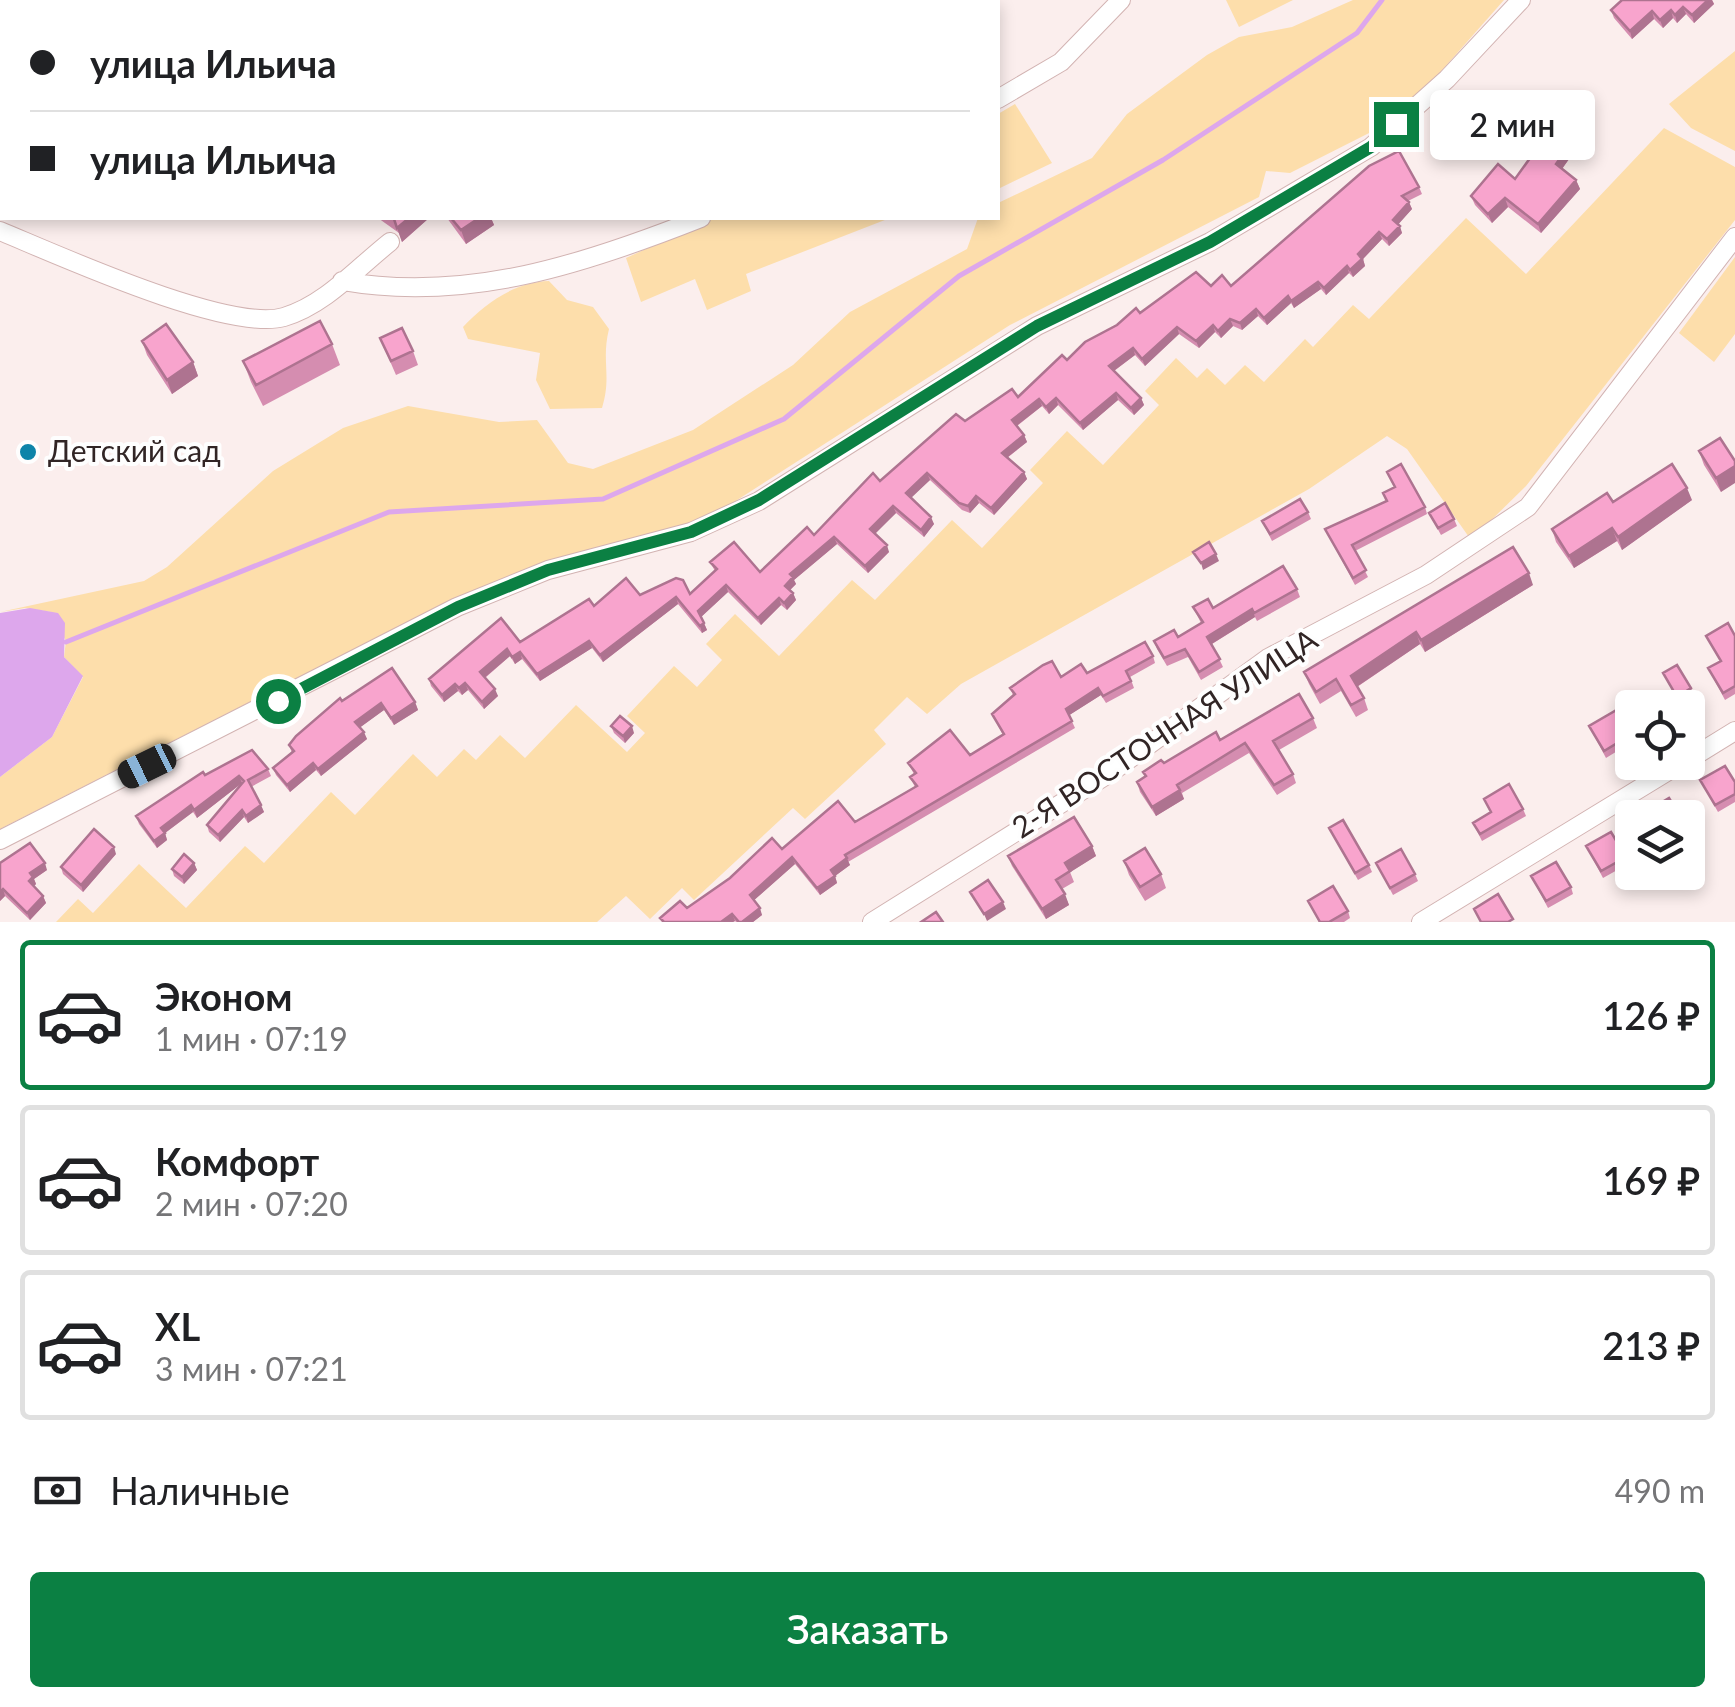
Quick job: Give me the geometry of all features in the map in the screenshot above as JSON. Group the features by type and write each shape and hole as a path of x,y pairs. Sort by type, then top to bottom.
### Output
{"street":[{"path":"1000,98 1060,62 1120,0"},
{"path":"0,840 458,607 548,570 691,532 759,500 1037,326 1210,242 1371,147 1447,79 1521,0"},
{"path":"342,281 398,291 457,287 571,264 694,220"},
{"path":"0,231 228,317 281,318 314,304 390,242"},
{"name":"2-Я ВОСТОЧНАЯ УЛИЦА","path":"872,922 1113,771 1268,658 1426,575 1503,528 1528,507 1735,237"},
{"path":"1705,749 1735,731"},
{"path":"1421,922 1654,780"}],"shaded area":[{"path":"1226,0 1293,0 1239,27"},
{"path":"1353,0 1504,0 1421,94 1379,128 1290,173 1266,171 1259,197 1010,325 731,504 674,529 538,564 455,598 0,829 0,777 52,737 83,677 64,657 66,641 51,612 25,608 0,612 144,581 167,567 273,471 343,428 408,406 499,422 537,420 568,463 593,469 693,430 793,365 850,312 967,249 977,220 1000,220 1000,202 1092,158 1127,114 1207,55 1239,37 1292,27"},
{"path":"1735,51 1735,151 1691,128 1669,104"},
{"path":"1015,104 1052,163 1000,188 1000,113"},
{"path":"1664,128 1735,167 1735,220 1526,486 1471,540 1407,449 1387,436 1309,489 961,684 927,714 907,697 874,730 886,744 805,819 793,808 694,900 682,888 650,919 626,896 597,922 56,922 78,899 93,913 139,864 186,908 245,846 264,863 331,792 355,815 413,754 437,777 464,749 476,760 500,735 525,758 576,705 627,752 645,733 627,716 674,666 697,687 722,660 706,644 735,614 779,656 852,580 875,600 952,520 982,548 1043,483 1030,470 1067,431 1103,465 1159,405 1145,391 1176,358 1197,378 1207,368 1225,385 1245,365 1264,382 1305,339 1313,347 1353,305 1369,319 1466,218 1526,274"},
{"path":"710,220 885,220 746,274 751,291 707,310 695,279 641,302 626,258"},
{"path":"1735,257 1735,334 1714,362 1679,333"},
{"path":"549,281 567,300 593,307 609,329 602,408 550,409 536,380 540,353 468,339 463,327 491,302 524,285"},
{"path":"30,608 58,613 65,623 64,657 83,676 52,737 0,777 0,613"}],"building":[{"path":"1622,0 1708,0 1692,15 1683,7 1675,15 1671,10 1660,20 1652,11 1630,31 1611,10"},
{"path":"1556,122 1576,136 1556,164 1576,180 1538,224 1505,198 1488,214 1471,196 1498,164 1515,179"},
{"path":"1399,151 1419,187 1402,196 1409,202 1393,220 1400,226 1387,239 1379,232 1358,254 1362,259 1350,270 1347,266 1324,288 1318,282 1291,301 1288,296 1264,318 1256,309 1240,323 1230,319 1218,331 1213,325 1196,341 1177,327 1142,359 1133,348 1109,366 1141,398 1131,408 1116,393 1080,423 1056,398 1046,407 1039,399 1012,420 1024,435 1002,453 1024,472 991,508 976,496 968,506 959,503 927,473 906,493 931,517 921,530 893,506 870,529 887,545 865,566 834,537 790,574 793,577 785,586 793,593 784,603 779,598 758,618 726,585 698,611 704,623 700,626 676,597 600,655 589,641 537,674 520,652 512,657 507,649 480,672 495,689 482,702 465,683 459,688 455,684 442,695 429,679 501,618 520,642 589,599 594,606 626,578 640,595 676,578 683,580 690,594 717,569 710,562 734,542 760,572 807,527 814,535 873,473 880,481 956,414 965,421 1012,389 1018,397 1062,355 1067,360 1085,342 1117,325 1136,308 1140,313 1196,272 1211,286 1222,275 1231,286 1369,166"},
{"path":"453,220 476,220 461,230"},
{"path":"320,321 332,344 256,385 243,361"},
{"path":"166,324 193,362 167,380 142,341"},
{"path":"402,328 413,351 391,361 380,338"},
{"path":"1720,438 1735,466 1716,478 1699,451"},
{"path":"1401,464 1425,507 1352,545 1366,570 1353,578 1325,529 1387,501 1383,493 1395,487 1387,472"},
{"path":"1672,464 1687,488 1618,537 1612,528 1569,556 1552,529 1607,493 1613,502"},
{"path":"1300,499 1308,512 1270,534 1262,521"},
{"path":"1445,503 1454,519 1438,528 1429,513"},
{"path":"1209,542 1216,554 1201,563 1193,552"},
{"path":"1513,547 1529,573 1421,640 1416,632 1351,676 1364,698 1351,705 1336,679 1316,692 1304,672"},
{"path":"1283,566 1297,589 1254,613 1252,609 1207,637 1220,659 1199,672 1185,649 1164,658 1154,641 1174,630 1178,637 1203,622 1193,607 1208,599 1213,608"},
{"path":"1728,623 1735,636 1735,686 1723,693 1708,668 1721,661 1706,636"},
{"path":"1145,642 1153,656 1126,671 1131,681 1103,696 1098,688 1066,709 1072,721 845,855 847,858 831,870 835,876 817,888 792,857 750,895 760,908 742,922 732,914 721,922 664,922 660,918 680,901 687,908 730,878 772,838 782,849 838,801 855,822 917,786 910,777 916,773 908,763 950,730 970,755 1004,734 992,714 1015,694 1010,688 1043,665 1052,661 1061,677 1081,664 1087,673"},
{"path":"1677,665 1691,688 1673,690 1663,673"},
{"path":"392,668 415,702 391,718 381,703 355,722 364,732 318,769 313,763 287,785 273,768 294,751 289,745 296,736 340,698 342,701"},
{"path":"1299,694 1313,718 1273,741 1293,774 1274,785 1245,743 1177,785 1180,790 1152,807 1137,782 1146,776 1143,772 1216,732 1220,740"},
{"path":"1615,711 1615,744 1604,751 1589,726"},
{"path":"620,716 632,726 623,736 611,726"},
{"path":"252,750 268,769 248,780 261,805 246,816 242,810 218,835 207,825 244,781 239,776 194,810 191,805 161,828 165,833 154,841 136,816 203,772 205,775"},
{"path":"1725,766 1735,782 1735,794 1715,805 1700,780"},
{"path":"1509,784 1523,809 1480,834 1473,823 1491,812 1484,799"},
{"path":"1074,817 1092,846 1065,863 1070,871 1056,880 1065,894 1042,909 1008,856"},
{"path":"1343,820 1369,865 1355,873 1329,828"},
{"path":"94,829 114,847 81,885 61,867"},
{"path":"1611,832 1615,839 1615,863 1601,871 1586,846"},
{"path":"30,843 45,863 30,873 33,877 29,881 43,896 27,913 3,889 0,892 0,863"},
{"path":"1145,848 1161,874 1140,887 1124,861"},
{"path":"1401,849 1415,874 1390,888 1376,863"},
{"path":"184,854 194,863 182,877 172,869"},
{"path":"1556,862 1571,887 1546,901 1531,876"},
{"path":"988,880 1003,902 984,914 970,892"},
{"path":"1333,886 1348,911 1329,922 1320,922 1308,901"},
{"path":"1498,894 1513,919 1481,922 1474,909"},
{"path":"936,912 943,922 921,922"}],"waterway":[{"path":"66,642 389,512 603,499 784,419 959,276 1163,160 1357,33 1382,0"}],"place":[{"name":"Детский сад","path":"28,452"}],"route":[{"path":"278,701 458,607 548,570 691,532 759,500 1037,326 1210,242 1371,147 1396,124"}]}
